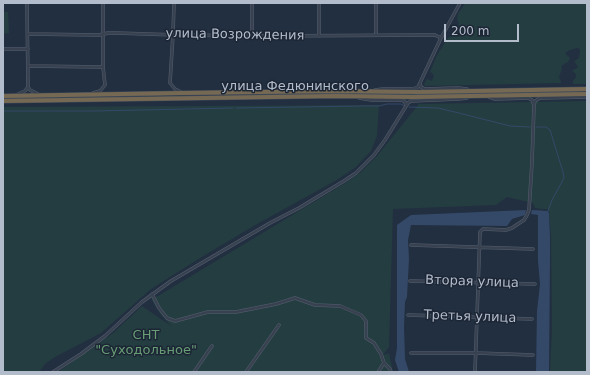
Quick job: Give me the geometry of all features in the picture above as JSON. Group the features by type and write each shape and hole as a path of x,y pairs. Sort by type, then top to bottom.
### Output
{"highway":[{"name":"улица Федюнинского","path":"3,101 349,96 413,97 587,90"},
{"name":"улица Федюнинского","path":"3,96 364,92 587,94"}],"street":[{"path":"27,3 28,87 32,92 42,95"},
{"path":"87,95 100,91 105,85 103,66 104,3"},
{"path":"174,3 170,83 175,89 182,93"},
{"path":"252,3 252,36"},
{"path":"319,3 319,36"},
{"path":"376,3 376,35"},
{"path":"364,92 383,89 415,89 418,87 441,38 460,3"},
{"name":"улица Возрождения","path":"28,34 112,33 252,36 435,35 441,38"},
{"path":"3,49 28,49"},
{"path":"28,66 103,66"},
{"path":"420,83 421,87 425,89 458,88 495,99 528,98 532,100 534,105"},
{"path":"13,96 24,92 28,87"},
{"path":"56,371 105,336 152,294 171,281 356,173 374,155 405,107 412,100 458,99 481,94"},
{"path":"349,96 372,100 402,100 406,103 405,107"},
{"path":"475,372 479,234 483,229 506,230 512,228 524,220 527,215 529,210 534,105 536,100 540,98 587,97"},
{"path":"411,246 533,249"},
{"name":"Вторая улица","path":"410,281 535,284"},
{"path":"152,294 159,308 167,318 175,321 208,312 236,312 276,304 295,298 315,305 340,306 361,315 366,321 366,338 374,343 381,354 384,363 391,372"},
{"name":"Третья улица","path":"408,315 532,319"},
{"path":"246,372 279,325"},
{"path":"194,372 212,346"},
{"path":"411,353 533,355"},
{"path":"378,372 384,363"}],"green space":[{"path":"465,3 587,3 587,84 573,84 576,74 572,71 578,67 574,61 579,58 580,51 580,49 577,48 565,53 570,58 568,62 561,66 562,69 559,77 561,83 425,86 424,84 427,79 432,81 434,75 430,72 436,57 447,39 455,32 459,24 457,19 458,13"},
{"path":"3,12 8,12 9,33 3,34"},
{"name":"СНТ \"Суходольное\"","path":"587,101 587,372 550,372 552,329 551,236 549,213 548,209 535,208 533,203 507,197 496,205 393,209 389,347 383,355 389,353 393,372 58,372 112,334 142,306 171,326 161,315 151,299 347,182 361,172 377,156 419,104"},
{"path":"379,105 377,136 371,151 356,167 335,181 257,224 151,289 101,333 55,357 45,364 39,372 3,372 3,107"}],"water":[{"path":"526,210 525,215 512,219 507,226 411,225 408,240 409,259 404,327 405,359 409,372 399,372 395,360 397,348 397,225 411,215"},
{"path":"532,210 548,211 549,214 549,372 536,372 537,311 540,284 538,261 538,215 531,214"}],"waterway":[{"path":"236,108 379,106 387,104 401,104 404,106"},
{"path":"409,107 438,108 510,126 530,127"},
{"path":"3,111 233,108"},
{"path":"536,127 546,127 550,130 564,178 548,211"}]}
